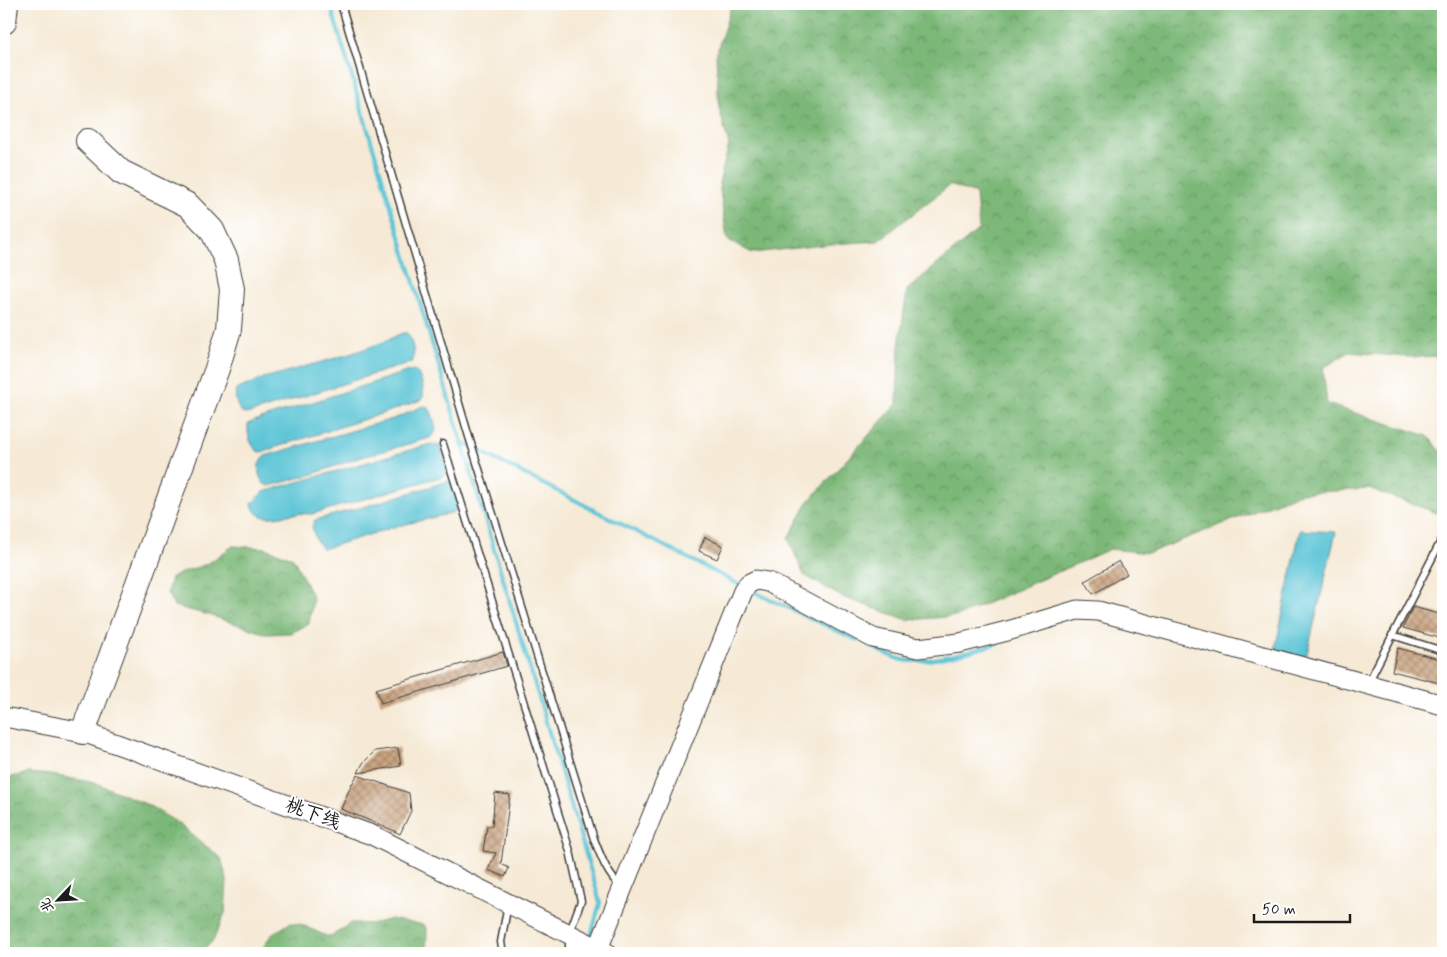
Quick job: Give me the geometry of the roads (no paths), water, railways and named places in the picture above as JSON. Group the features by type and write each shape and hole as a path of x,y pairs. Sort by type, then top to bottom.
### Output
{"highway":[{"path":"4,22 6,4"},
{"path":"84,732 218,366 229,329 232,289 226,260 212,230 188,205 121,172 88,141"}],"street":[{"path":"602,951 622,888 743,591 748,584 756,580 768,582 874,638 918,648 960,643 1077,610 1098,611 1443,705"},
{"name":"桃下线","path":"4,717 84,732 372,835 602,951"}],"lane":[{"path":"341,4 468,437 591,829 601,857 612,878 622,888"},
{"path":"443,444 570,851 581,901 568,934 569,953"},
{"path":"1367,684 1443,537"},
{"path":"1392,635 1443,651"},
{"path":"503,953 501,942 508,903"}],"water":[{"path":"402,333 407,333 413,346 413,361 409,363 251,413 244,414 238,407 235,397 236,390 264,378 350,354"},
{"path":"412,370 416,371 422,383 423,397 421,400 261,452 257,451 251,442 248,424 254,421"},
{"path":"423,406 428,407 431,412 436,431 430,438 269,486 264,484 260,477 258,470 260,462 265,456 396,418"},
{"path":"431,444 440,446 447,466 447,472 443,476 312,514 269,517 258,514 254,510 252,503 263,492"},
{"path":"448,481 453,484 459,506 452,513 394,527 323,549 316,540 312,527 315,520"},
{"path":"1300,530 1336,532 1306,658 1275,650"}],"waterway":[{"path":"330,4 596,888 600,903 590,939"},
{"path":"462,442 740,585"},
{"path":"750,590 857,640"},
{"path":"870,646 895,658 912,661 936,659 998,643"}]}
